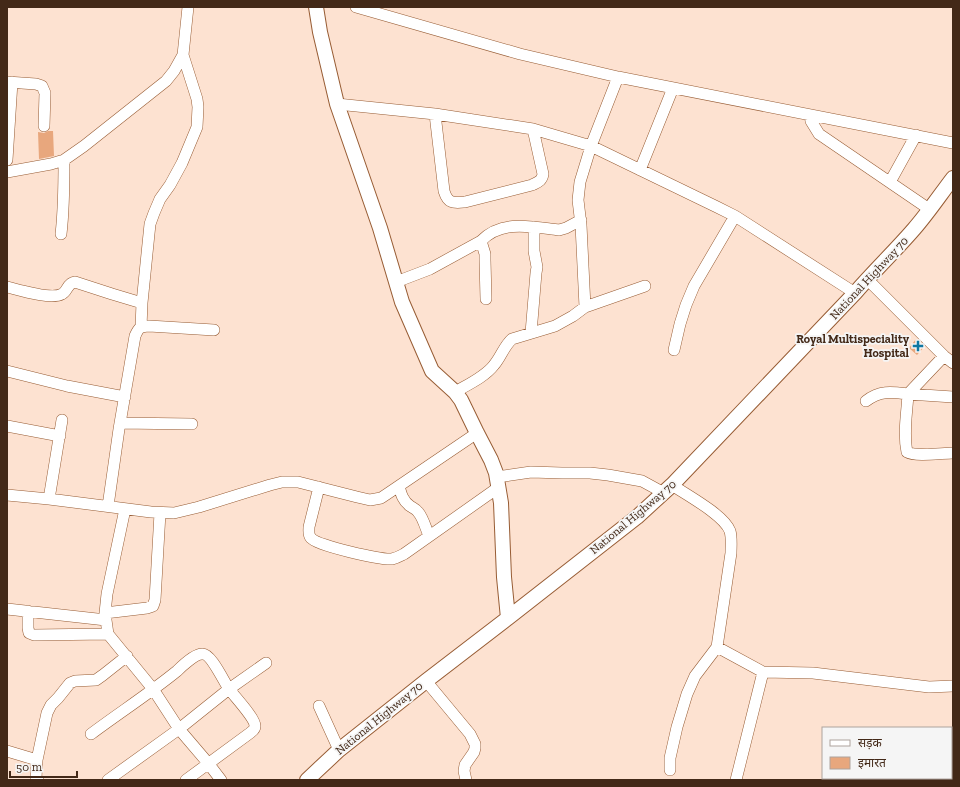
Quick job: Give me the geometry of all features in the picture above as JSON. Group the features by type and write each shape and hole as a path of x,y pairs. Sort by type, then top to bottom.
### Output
{"main road":[{"path":"316,7 320,32 337,104 368,193 402,302 432,371 463,403 491,460 498,482 501,503 504,577 508,618"},
{"name":"National Highway 70","path":"309,779 338,750 637,517 668,489 887,259 915,228 953,178"}],"street":[{"path":"7,172 51,164 64,160 166,81 174,71 183,55 188,7"},
{"path":"356,7 520,54 618,77 953,142"},
{"path":"141,327 142,303 150,231 154,213 182,163 197,127 197,99 183,55"},
{"path":"585,307 581,220 578,200 580,182 591,146 618,77"},
{"path":"7,160 10,82 36,84 42,86 45,93 44,126"},
{"path":"640,170 673,88"},
{"path":"337,104 435,114 533,130 591,146 734,216 855,293"},
{"path":"435,114 445,197 456,203 465,202 539,182 543,174 533,130"},
{"path":"810,115 819,134 929,209"},
{"path":"890,182 916,135"},
{"path":"61,234 64,209 64,160"},
{"path":"674,350 684,312 694,286 734,216"},
{"path":"396,282 430,269 481,241 490,233 505,227 534,227 559,230 581,220"},
{"path":"531,333 537,267 534,251 534,227"},
{"path":"481,241 485,254 486,299"},
{"path":"867,279 944,356 953,363"},
{"path":"7,288 54,296 65,293 69,285 72,282 75,282 142,303"},
{"path":"454,392 475,381 494,366 508,342 512,339 555,326 585,307 645,286"},
{"path":"108,506 120,423 137,330 141,327 149,326 214,330"},
{"path":"944,356 908,394 905,431 906,447 907,452 912,454 953,453"},
{"path":"7,371 67,386 125,397"},
{"path":"866,401 873,396 889,392 953,397"},
{"path":"49,499 62,420"},
{"path":"120,423 192,424"},
{"path":"7,426 60,436"},
{"path":"7,496 49,499 160,513 189,510 282,482 298,482 357,498 370,500 381,498 477,433"},
{"path":"319,487 309,527 310,537 315,541 384,559 397,558 404,554 498,482 531,472 590,473 642,482 668,489 713,512 728,526 731,540 731,553 717,647 695,676 686,694 670,758 670,770"},
{"path":"399,486 404,500 418,512 429,536"},
{"path":"125,508 107,594 106,616 108,634 153,689 179,729 221,780"},
{"path":"7,608 28,611 106,616 153,606 155,600 160,513"},
{"path":"28,611 29,633 34,635 108,634"},
{"path":"717,647 764,672 813,673 929,687 953,686"},
{"path":"91,734 153,689 188,661 198,655 206,655 212,660 229,689 252,719 255,724 255,729 186,780"},
{"path":"36,779 37,760 47,713 51,705 70,683 75,681 96,680 127,656"},
{"path":"108,780 179,729 229,689 266,663"},
{"path":"736,780 764,672"},
{"path":"426,681 470,734 475,744 474,752 465,765 464,771 466,780"},
{"path":"319,706 338,750"},
{"path":"7,751 37,760"}],"building":[{"path":"53,131 54,156 39,159 38,132 44,133"},
{"path":"916,339 924,347 917,355 909,348"}],"place":[{"name":"Royal Multispeciality Hospital","path":"918,346"}]}
